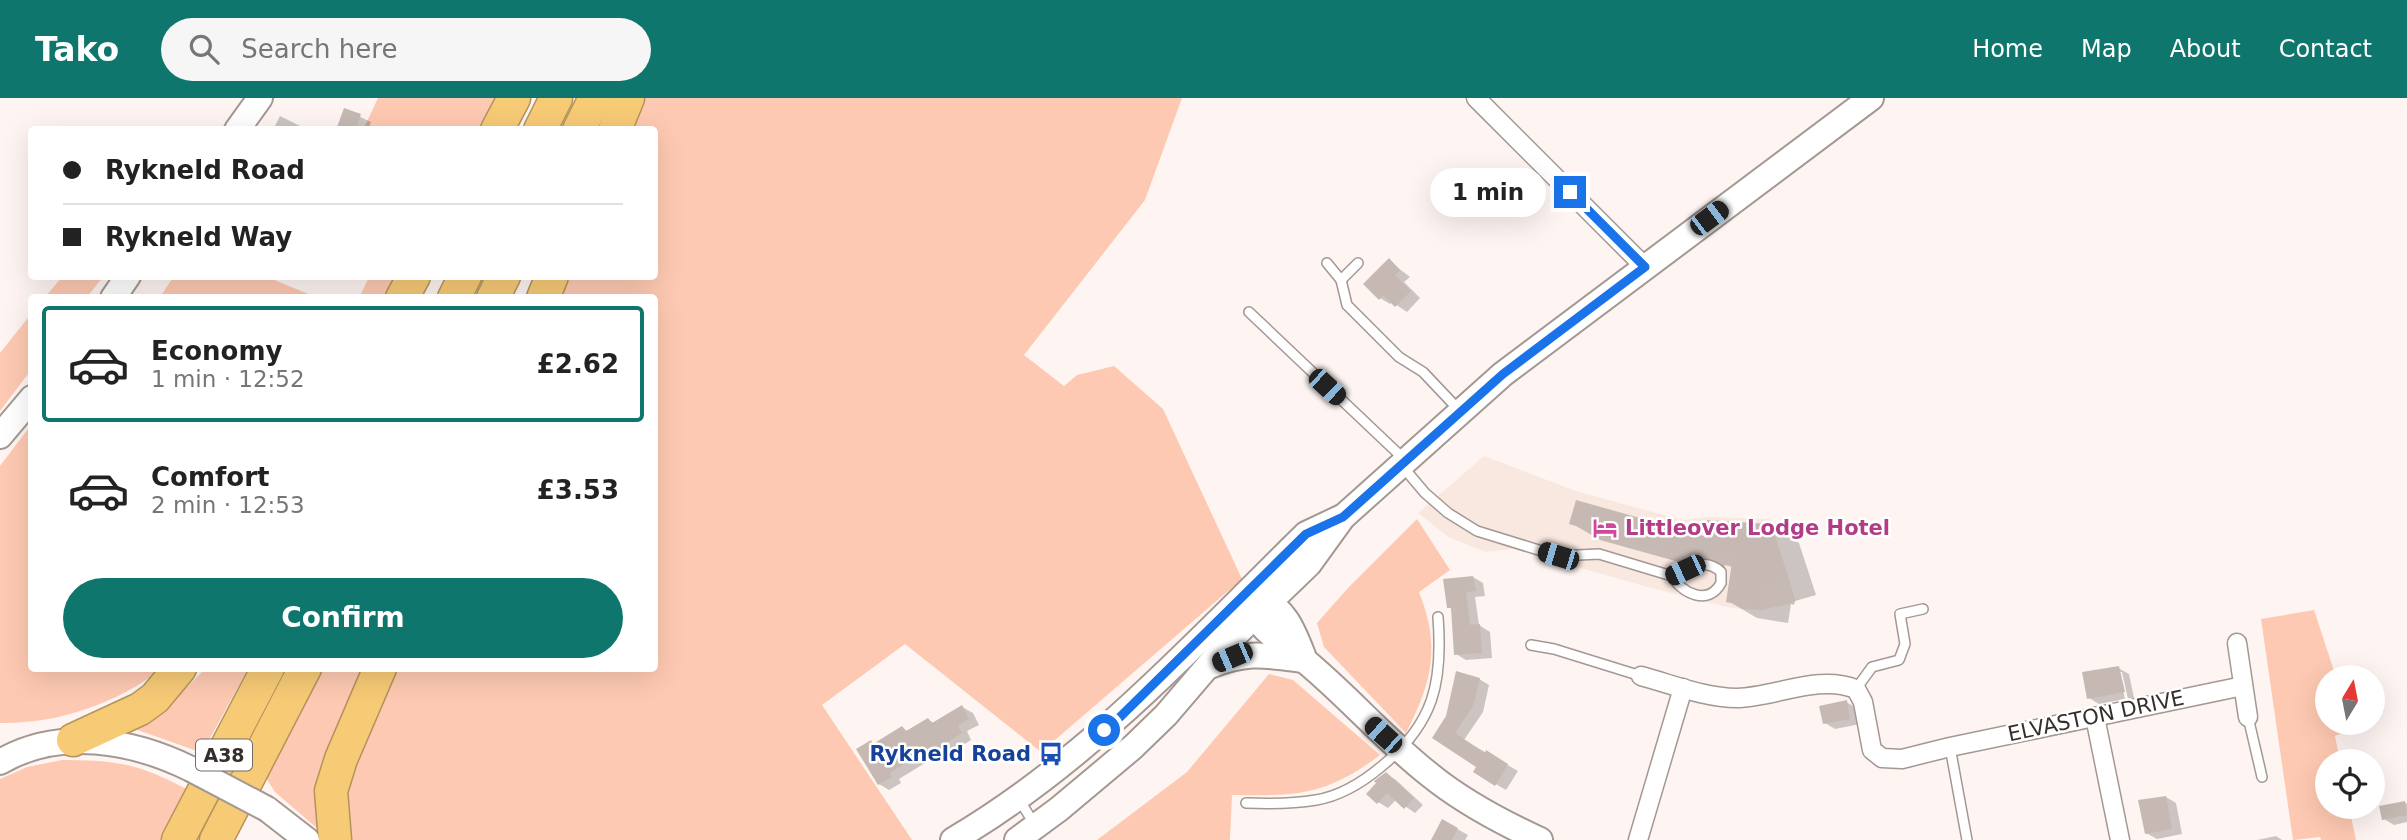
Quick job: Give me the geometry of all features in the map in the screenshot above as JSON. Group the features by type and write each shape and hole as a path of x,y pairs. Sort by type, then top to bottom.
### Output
{"highway":[{"path":"499,126 514,98"},
{"path":"542,126 556,98"},
{"path":"581,126 595,98"},
{"path":"617,126 628,98"},
{"path":"74,740 140,709 155,698 177,672"},
{"name":"A38","path":"178,840 266,672"},
{"name":"A38","path":"216,840 303,672"},
{"path":"335,840 331,791 341,759 378,672"}],"street":[{"path":"240,126 260,98"},
{"path":"1476,98 1645,267"},
{"path":"1027,833 1133,747 1209,667 1231,639 1309,564 1343,517 1503,374 1871,98"},
{"path":"0,436 28,403"},
{"path":"953,840 1017,797 1119,718 1306,534 1343,517"},
{"path":"1245,594 1262,610 1290,623 1305,660 1431,777 1462,799 1540,840"},
{"path":"2237,643 2248,717"},
{"path":"1209,667 1232,657 1249,654 1305,660"},
{"path":"1641,676 1683,688 1736,698 1821,685 1843,684 1856,689"},
{"name":"ELVASTON DRIVE","path":"1856,689 1863,702 1872,750 1882,758 1902,759 2243,686"},
{"path":"1638,840 1683,688"},
{"path":"2095,717 2120,840"},
{"path":"2,759 42,745 74,740 137,748 191,769 267,809 307,840"}],"lane":[{"path":"1327,263 1341,280 1347,305 1399,357 1423,372 1461,412"},
{"path":"1341,280 1358,263"},
{"path":"1249,312 1404,463 1425,493 1448,513 1477,531 1558,556 1599,554 1672,576 1695,565 1714,566 1721,572 1721,583 1713,593 1702,596 1677,586 1672,576"},
{"path":"1856,689 1872,667 1899,660 1905,644 1900,614 1923,609"},
{"path":"1245,803 1285,804 1319,800 1351,788 1401,751 1421,726 1432,699 1440,669 1438,617"},
{"path":"1531,645 1554,649 1641,676"},
{"path":"2248,717 2262,777"},
{"path":"1950,747 1967,840"},
{"path":"1017,797 1027,833"}],"shaded area":[{"path":"378,98 499,98 483,126 365,126"},
{"path":"640,98 1182,98 1145,200 1024,355 1064,386 1077,375 1114,366 1163,409 1242,579 1041,752 905,644 822,705 912,840 349,840 343,797 389,672 658,672 658,294 560,294 567,280 658,280 658,126 628,126"},
{"path":"59,280 101,280 89,294 48,294"},
{"path":"171,280 274,280 309,294 162,294"},
{"path":"368,280 395,280 387,294 361,294"},
{"path":"28,318 28,374 0,411 0,353"},
{"path":"28,429 28,672 157,672 125,692 85,710 43,720 0,723 0,466"},
{"name":"Littleover Lodge Hotel","path":"1484,456 1576,491 1682,520 1708,517 1770,519 1796,602 1762,610 1731,608 1513,549 1485,552 1448,537 1418,513"},
{"path":"1417,519 1450,570 1419,592 1430,630 1430,664 1422,697 1406,733 1324,647 1317,623"},
{"path":"2314,610 2332,665 2315,665 2315,735 2337,735 2335,736 2338,749 2315,749 2315,819 2352,819 2356,840 2321,840 2320,837 2293,840 2261,619"},
{"path":"202,672 246,672 200,752 129,727 171,703"},
{"path":"319,672 370,672 319,830 275,792 266,778"},
{"path":"1269,674 1293,680 1380,755 1343,779 1310,791 1275,795 1232,795 1230,840 1097,840 1187,772"},
{"path":"62,760 128,765 190,791 162,840 0,840 0,779 27,767"}],"building":[{"path":"344,108 361,114 357,126 337,126"},
{"path":"1389,258 1400,270 1395,275 1411,291 1395,307 1383,295 1379,300 1363,284"},
{"path":"1576,500 1704,536 1707,520 1770,524 1788,579 1766,585 1765,590 1762,589 1760,608 1726,602 1733,556 1696,550 1693,559 1569,524"},
{"path":"1473,576 1476,591 1466,592 1470,625 1480,624 1482,653 1454,655 1451,608 1447,608 1443,579"},
{"path":"2119,666 2125,692 2087,699 2082,672"},
{"path":"1456,671 1480,678 1473,706 1455,733 1485,753 1486,750 1508,764 1495,786 1473,772 1476,767 1432,738 1446,716"},
{"path":"1847,700 1850,719 1823,724 1819,706"},
{"path":"962,705 969,719 958,725 962,733 922,758 920,754 890,773 892,777 878,785 856,749 871,740 873,744 902,726 906,731 928,718 932,723"},
{"path":"1386,772 1414,798 1404,809 1387,793 1377,804 1366,794 1376,783 1374,781"},
{"path":"2166,796 2172,829 2145,834 2138,800"},
{"path":"2405,801 2407,815 2382,820 2385,819 2385,805"},
{"path":"1442,819 1458,828 1452,840 1431,840"}],"place":[{"name":"Littleover Lodge Hotel","path":"1605,528"},
{"name":"Rykneld Road","path":"1051,754"}],"route":[{"path":"1104,730 1306,534 1343,517 1503,374 1645,267 1570,192"}]}
